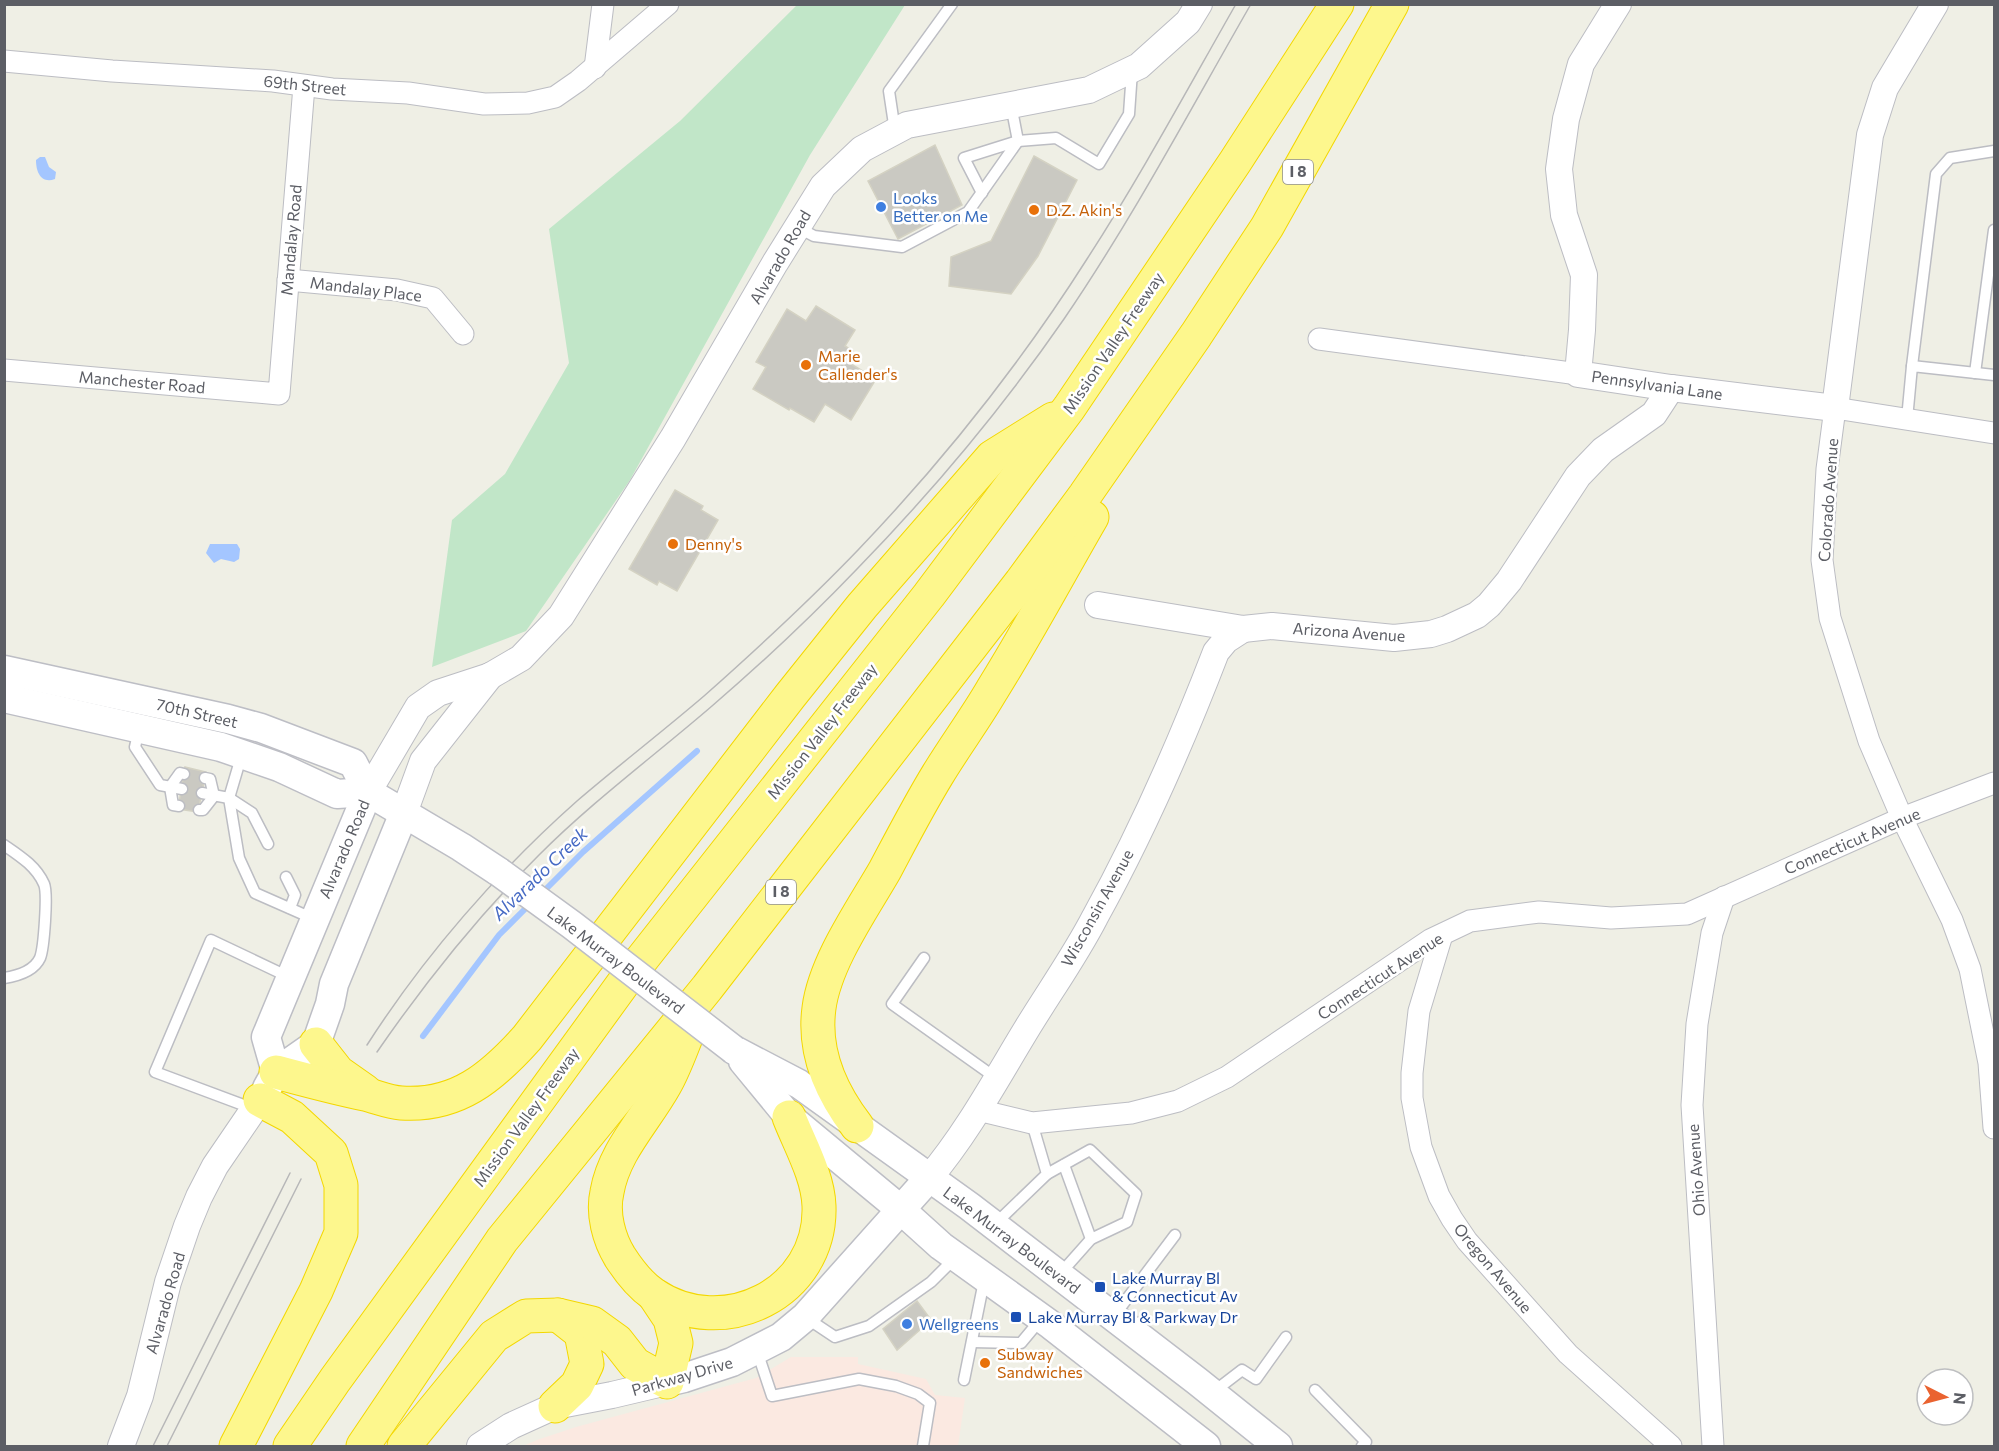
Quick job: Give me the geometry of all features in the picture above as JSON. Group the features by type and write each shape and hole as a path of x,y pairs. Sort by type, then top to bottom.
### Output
{"highway":[{"name":"Mission Valley Freeway","path":"290,1446 335,1380 627,978 929,595 1069,408 1235,162 1337,4"},
{"name":"I 8","path":"363,1446 502,1239 707,988 1021,582 1085,495 1267,227 1392,4"},
{"path":"857,1126 830,1082 822,1061 818,1035 819,1009 824,982 938,774 993,689 1196,334"},
{"path":"276,1072 399,1103 424,1103 446,1098 463,1093 483,1081 505,1062 526,1038 862,606 992,457 1069,408"},
{"path":"404,1446 494,1336 526,1316 558,1315 592,1323 617,1341 635,1364 667,1382 676,1343 670,1319 654,1294 626,1266 614,1247 608,1230 606,1193 616,1163 639,1123 665,1085 707,988"},
{"path":"316,1044 338,1072 371,1095"},
{"path":"236,1446 316,1291 341,1233 341,1185 332,1153 292,1117 257,1105"},
{"path":"654,1294 678,1306 700,1312 739,1310 757,1305 770,1298 795,1277 806,1262 813,1245 819,1206 816,1185 789,1117"},
{"path":"555,1406 577,1385 587,1364 581,1333 558,1315"}],"main road":[{"name":"70th Street","path":"4,670 261,728 354,763 368,792 337,794 279,767 242,754 4,698"},
{"path":"368,792 404,813"},
{"name":"Alvarado Road","path":"276,1072 266,1037 291,978 302,914 368,792"},
{"name":"Lake Murray Boulevard","path":"404,813 499,872 572,925 734,1050 799,1084 929,1178 1114,1317 1278,1446"},
{"name":"Alvarado Road","path":"257,1105 276,1072 316,1044 330,1004 334,984 404,813"},
{"name":"Lake Murray Boulevard","path":"734,1050 789,1117 956,1257 1042,1319 1192,1439"},
{"name":"Parkway Drive","path":"667,1382 732,1362 782,1337 805,1317 929,1178"},
{"path":"1192,1439 1210,1391"}],"street":[{"path":"595,68 603,4"},
{"name":"69th Street","path":"4,61 112,71 273,81 332,89 408,93 484,104 528,103 555,97 595,68 668,4"},
{"name":"Alvarado Road","path":"368,792 418,707 438,693 490,676 520,658 561,616 673,438 823,186 862,149 907,125 1089,90 1139,66 1188,22 1199,4"},
{"path":"1578,374 1584,275 1564,215 1559,169 1566,119 1581,64 1618,4"},
{"name":"Colorado Avenue","path":"1935,4 1885,88 1870,135 1827,469 1822,560 1830,618 1869,741 1902,818 1952,920 1970,969 1989,1063 1995,1128"},
{"name":"Mandalay Road","path":"279,394 304,86"},
{"name":"Mandalay Place","path":"288,280 397,290 433,298 464,334"},
{"name":"Pennsylvania Lane","path":"1319,339 1671,388 1835,408 1995,432"},
{"name":"Manchester Road","path":"4,370 279,394"},
{"name":"Arizona Avenue","path":"1098,605 1243,629 1272,626 1394,638 1431,634 1462,623 1489,605 1504,587 1578,476 1603,450 1654,414 1671,388"},
{"name":"Wisconsin Avenue","path":"929,1178 960,1139 1095,919 1182,740 1216,652 1226,640 1243,629"},
{"name":"Alvarado Road","path":"404,813 423,761 490,676"},
{"name":"Connecticut Avenue","path":"978,1110 1032,1123 1131,1113 1178,1101 1227,1077 1430,940 1470,921 1539,912 1611,918 1687,914 1902,818 1995,783"},
{"name":"Ohio Avenue","path":"1713,1446 1692,1105 1698,1014 1712,933 1724,897"},
{"name":"Oregon Avenue","path":"1442,935 1419,1011 1412,1073 1412,1098 1420,1147 1439,1196 1467,1241 1568,1354 1671,1446"},
{"name":"Alvarado Road","path":"121,1446 138,1404 168,1282 187,1226 215,1167 257,1105"},
{"name":"Parkway Drive","path":"480,1446 511,1426 555,1406 667,1382"}],"lane":[{"path":"895,131 889,91 952,4"},
{"path":"982,192 964,158 1018,141 1056,138 1099,164 1129,114 1132,69"},
{"path":"797,227 814,236 902,247 968,212 1018,141 1011,105"},
{"path":"1907,419 1936,174 1950,158 1995,151"},
{"path":"1975,373 1995,230"},
{"path":"1912,366 1995,375"},
{"path":"139,728 135,747 160,785 182,789"},
{"path":"242,754 229,798 239,858 255,893 302,914"},
{"path":"179,806 173,805 170,787 180,773 184,774"},
{"path":"205,778 210,779 214,796"},
{"path":"202,793 229,798 252,813 268,844"},
{"path":"199,810 203,810 214,796"},
{"path":"4,845 28,861 44,883 47,894 40,958 28,971 18,976 4,978"},
{"path":"286,877 302,914"},
{"path":"257,1105 155,1072 211,940 291,978"},
{"path":"924,958 892,1004 996,1078"},
{"path":"1032,1123 1047,1174"},
{"path":"993,1225 1047,1174 1090,1150 1136,1194 1127,1222 1091,1239 1059,1275"},
{"path":"1064,1165 1091,1239"},
{"path":"1114,1317 1175,1235"},
{"path":"805,1317 835,1337 869,1326 931,1282 956,1257"},
{"path":"964,1380 985,1278"},
{"path":"972,1342 1022,1343 1042,1319"},
{"path":"1210,1391 1242,1370 1256,1379 1286,1337"},
{"path":"757,1351 772,1396 859,1379 896,1386 918,1394 930,1404 923,1446"},
{"path":"1315,1390 1366,1445"}],"shaded area":[{"path":"791,1357 858,1357 858,1364 926,1379 935,1395 965,1398 958,1446 523,1446 576,1427 756,1378"}],"green space":[{"path":"797,5 905,5 810,155 630,480 526,631 432,667 452,520 505,474 569,363 549,229 680,121"}],"water":[{"path":"45,157 49,167 56,172 55,179 46,180 40,176 36,160"},
{"path":"210,544 237,544 240,549 239,559 234,562 221,559 214,563 206,553"}],"building":[{"path":"935,145 962,205 898,239 868,181"},
{"name":"D.Z. Akin's","path":"1034,156 1077,180 1038,256 1011,294 949,286 951,257 991,241"},
{"name":"Marie Callender's","path":"816,306 855,330 845,346 853,351 846,361 876,379 851,420 825,404 814,422 753,389 766,367 756,362 787,309 806,321"},
{"name":"Denny's","path":"675,490 703,506 701,510 718,520 677,591 659,581 657,585 629,569"},
{"path":"185,767 206,772 198,812 178,809"},
{"name":"Wellgreens","path":"917,1301 931,1320 897,1350 883,1329"}],"waterway":[{"name":"Alvarado Creek","path":"542,893 583,852 697,751"},
{"name":"Alvarado Creek","path":"423,1036 499,935 530,904"}],"tram line":[{"path":"367,1045 438,947 519,856 577,801 704,696 821,588 920,482 980,410 1062,298 1145,165 1236,4"},
{"path":"377,1052 454,950 539,855 786,639 885,540 966,448 1041,352 1089,281 1114,242 1251,4"},
{"path":"153,1446 290,1173"},
{"path":"167,1446 301,1179"}],"place":[{"name":"Looks Better on Me","path":"881,207"},
{"name":"D.Z. Akin's","path":"1034,210"},
{"name":"Marie Callender's","path":"806,365"},
{"name":"Denny's","path":"673,544"},
{"name":"Lake Murray Bl & Connecticut Av","path":"1100,1287"},
{"name":"Lake Murray Bl & Parkway Dr","path":"1016,1317"},
{"name":"Wellgreens","path":"907,1324"},
{"name":"Subway Sandwiches","path":"985,1363"}]}
